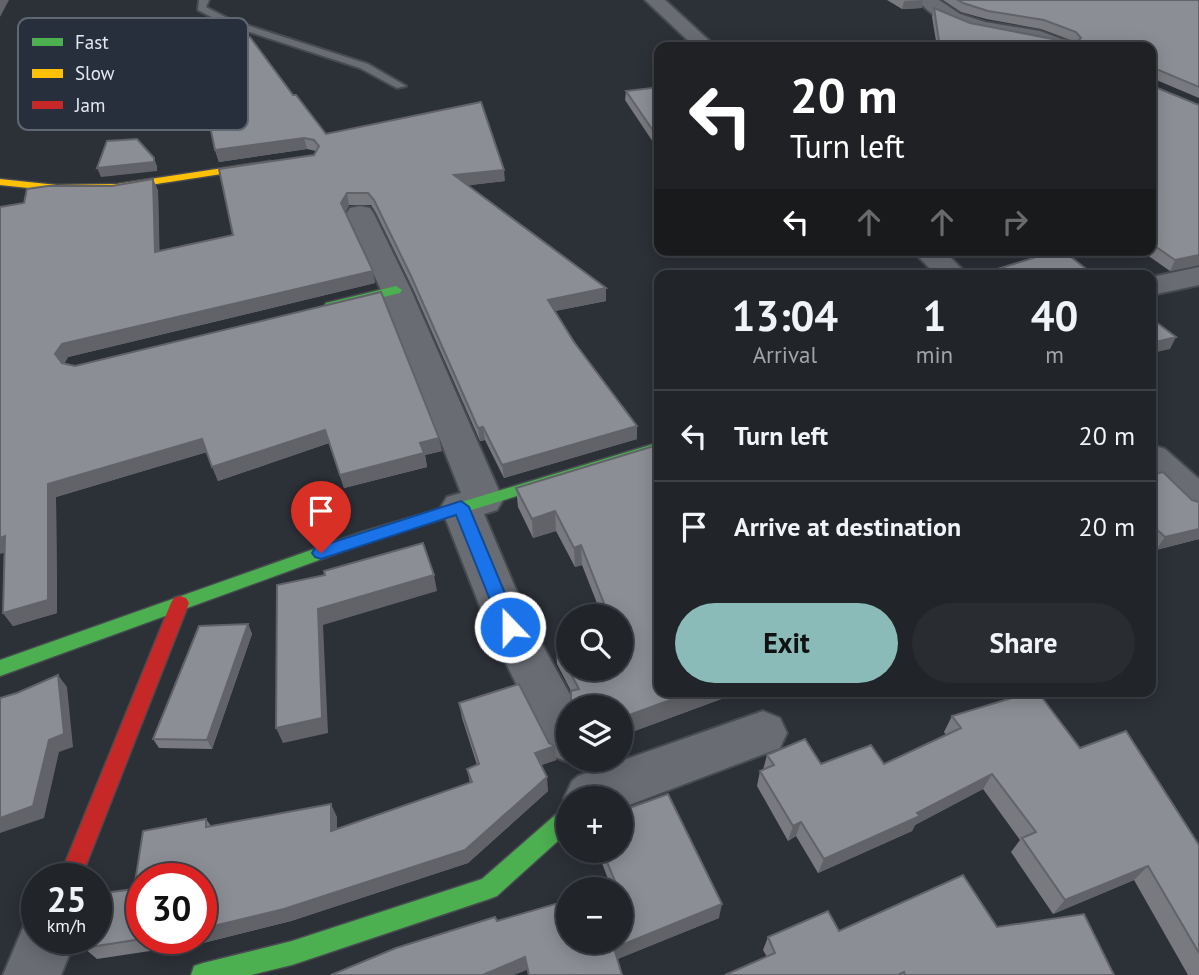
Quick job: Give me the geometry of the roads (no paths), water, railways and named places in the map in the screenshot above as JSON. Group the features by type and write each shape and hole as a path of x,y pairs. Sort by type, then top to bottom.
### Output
{"street":[{"path":"654,0 700,42"},
{"path":"927,0 953,18 983,27 1033,35 1052,42"},
{"path":"0,182 66,189 117,187 280,163"},
{"path":"360,215 396,290 472,503 510,627 556,715"},
{"path":"932,256 948,270"},
{"path":"1156,285 1199,275"},
{"path":"317,309 396,290"},
{"path":"0,668 368,536 654,449"},
{"path":"1156,462 1199,501"},
{"path":"77,863 180,603"},
{"path":"601,786 763,733"},
{"path":"203,975 292,953 489,888 556,820"},
{"path":"32,975 41,954"}],"lane":[{"path":"204,0 201,8 219,18"},
{"path":"248,28 364,66 401,86"}]}
